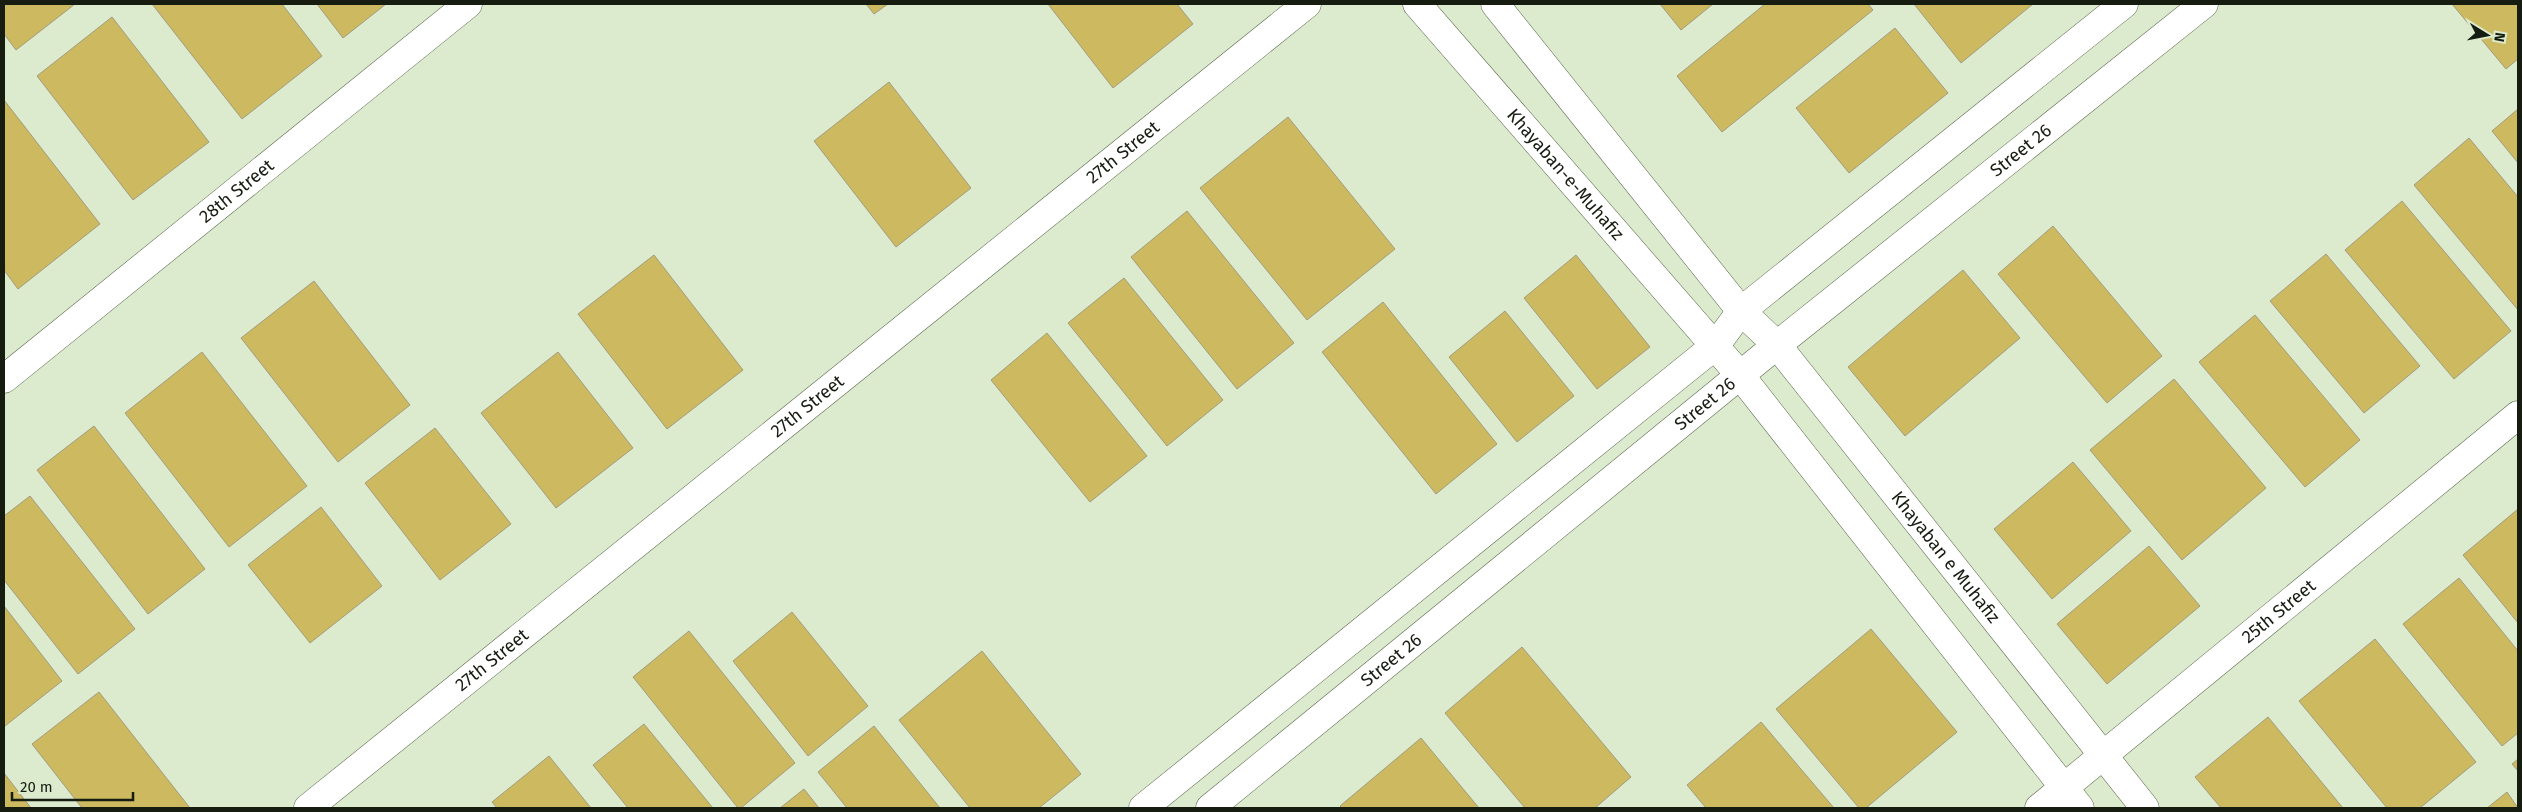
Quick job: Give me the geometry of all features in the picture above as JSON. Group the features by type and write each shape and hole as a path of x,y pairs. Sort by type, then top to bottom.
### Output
{"street":[{"name":"28th Street","path":"4,379 468,4"},
{"name":"27th Street","path":"308,808 1307,4"},
{"name":"Khayaban-e-Muhafiz","path":"1417,4 1716,345"},
{"path":"1495,4 1741,311"},
{"path":"1143,808 1716,345 1741,311 2124,4"},
{"name":"Street 26","path":"1210,808 1777,345 2204,4"},
{"name":"Khayaban e Muhafiz","path":"1741,311 1777,345 2145,808"},
{"path":"1716,345 2072,798"},
{"name":"25th Street","path":"2039,808 2072,798 2103,756 2518,415"}],"building":[{"path":"4,4 75,4 16,50 4,34"},
{"path":"152,4 282,4 322,56 242,119"},
{"path":"317,4 386,4 343,38"},
{"path":"866,4 888,4 874,14"},
{"path":"1048,4 1177,4 1193,24 1113,88"},
{"path":"1660,4 1713,4 1681,30"},
{"path":"1765,4 1868,4 1873,10 1722,132 1677,76"},
{"path":"1914,4 2033,4 1961,63"},
{"path":"2452,4 2518,4 2518,59 2506,69"},
{"path":"112,17 209,142 133,200 37,76"},
{"path":"1895,28 1948,93 1849,173 1796,108"},
{"path":"889,82 971,188 896,247 814,141"},
{"path":"4,100 100,224 18,289 4,270"},
{"path":"2518,109 2518,163 2492,131"},
{"path":"1288,117 1395,249 1307,320 1200,188"},
{"path":"2469,138 2518,197 2518,310 2414,185"},
{"path":"2402,201 2511,331 2454,379 2345,250"},
{"path":"1187,211 1294,343 1237,389 1131,257"},
{"path":"2053,226 2162,356 2107,403 1998,274"},
{"path":"2326,254 2420,366 2364,413 2270,301"},
{"path":"654,255 743,370 667,429 578,314"},
{"path":"1576,255 1650,347 1597,389 1524,298"},
{"path":"1963,270 2020,338 1905,436 1848,367"},
{"path":"1124,278 1223,400 1167,446 1068,323"},
{"path":"314,281 410,405 338,462 241,338"},
{"path":"1383,302 1497,444 1436,494 1322,352"},
{"path":"1505,311 1574,396 1517,442 1449,357"},
{"path":"2255,315 2360,440 2305,487 2199,362"},
{"path":"1047,333 1147,456 1090,502 991,380"},
{"path":"202,352 307,486 229,547 125,413"},
{"path":"558,352 633,448 556,508 481,413"},
{"path":"2174,379 2266,488 2182,560 2090,450"},
{"path":"94,426 205,569 148,614 37,470"},
{"path":"435,428 511,524 440,580 365,483"},
{"path":"2073,462 2131,531 2052,599 1994,529"},
{"path":"30,496 135,629 78,674 4,580 4,516"},
{"path":"321,507 382,586 310,643 248,565"},
{"path":"2518,509 2518,623 2463,555"},
{"path":"2149,546 2200,606 2107,684 2057,624"},
{"path":"2459,578 2518,651 2518,733 2502,746 2403,624"},
{"path":"4,606 62,681 5,726 4,725"},
{"path":"792,612 868,706 808,756 733,661"},
{"path":"1871,629 1957,732 1866,808 1859,808 1776,709"},
{"path":"689,631 795,763 741,808 738,808 633,677"},
{"path":"2375,639 2476,762 2420,808 2387,808 2299,701"},
{"path":"1522,647 1631,777 1595,808 1525,808 1445,713"},
{"path":"982,651 1081,774 1039,808 970,808 899,720"},
{"path":"99,692 190,808 82,808 32,744"},
{"path":"2268,717 2343,808 2221,808 2195,777"},
{"path":"1761,722 1834,808 1706,808 1687,785"},
{"path":"644,724 713,808 628,808 593,765"},
{"path":"874,726 940,808 847,808 818,772"},
{"path":"1421,738 1479,808 1342,808 1340,806"},
{"path":"549,756 591,808 497,808 492,802"},
{"path":"2518,759 2518,771 2512,764"},
{"path":"4,773 31,808 4,808"},
{"path":"804,789 819,808 780,808"},
{"path":"2507,792 2518,808 2487,808"}]}
